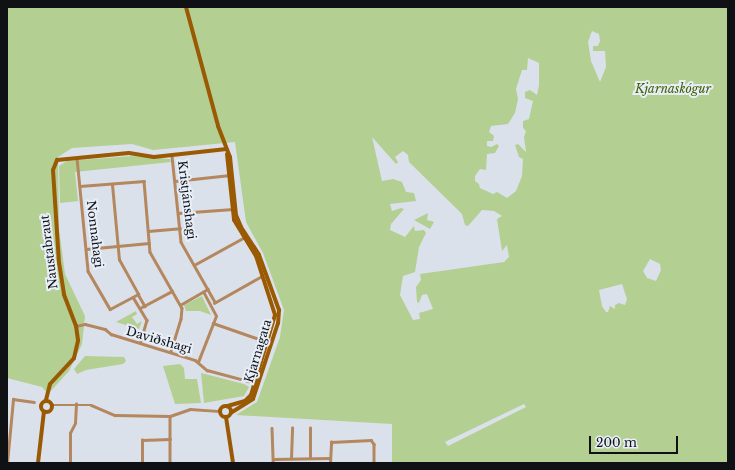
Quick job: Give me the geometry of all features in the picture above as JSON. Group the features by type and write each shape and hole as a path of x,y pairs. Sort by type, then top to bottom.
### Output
{"street":[{"name":"Kjarnagata","path":"186,7 226,150 236,226 246,237 264,275 275,316 252,400 226,417"},
{"path":"77,157 129,153 150,157 172,156 226,150"},
{"name":"Kristjánshagi","path":"172,156 182,242 215,302"},
{"name":"Naustabraut","path":"44,412 40,404 46,400 50,384 75,355 78,340 76,326 66,300 59,262 53,170 57,160 77,157"},
{"name":"Nonnahagi","path":"77,157 88,271 110,308 133,297"},
{"path":"175,181 230,175"},
{"path":"80,186 144,181 150,252 180,305 181,319 171,351"},
{"path":"112,184 120,264 145,306"},
{"path":"178,213 234,209"},
{"path":"148,231 180,228"},
{"path":"194,266 246,237"},
{"path":"86,249 149,243"},
{"path":"211,304 264,275"},
{"path":"180,305 208,289"},
{"path":"140,308 172,291"},
{"path":"198,362 214,323 216,314 204,292"},
{"path":"138,294 133,297 147,322 141,342"},
{"path":"214,323 269,342"},
{"name":"Daviðshagi","path":"76,326 85,324 105,329 111,334 135,343 141,342 171,351 198,362 207,370 256,383"},
{"name":"Kjarnagata","path":"227,406 247,400 256,383"},
{"path":"7,463 13,399 34,402"},
{"path":"46,400 51,405 91,405 115,415 170,416 190,409 220,411 226,417 233,463"},
{"path":"70,463 70,433 75,423 76,404"},
{"path":"38,463 44,412 50,410 51,405"},
{"path":"220,411 222,407 227,406 231,413"},
{"path":"170,416 170,463"},
{"path":"272,428 273,463"},
{"path":"291,459 292,428"},
{"path":"310,428 310,458"},
{"path":"142,463 142,440 170,439"},
{"path":"330,463 331,442 371,440 374,444 374,463"},
{"path":"273,459 330,458"}],"green space":[{"name":"Kjarnaskógur","path":"7,7 728,7 728,463 392,463 392,424 236,415 257,402 280,337 284,310 263,253 246,222 235,142 153,150 132,144 72,148 58,157 59,229 65,274 85,316 82,344 69,371 48,394 42,387 7,378","holes":["592,31 599,34 600,41 598,46 593,46 593,51 605,51 606,67 600,82 591,61 588,42","528,58 539,63 539,85 537,95 530,90 525,92 525,98 533,101 529,119 523,121 523,128 526,131 524,137 526,152 518,144 515,145 519,157 523,159 522,176 516,191 507,198 497,192 493,194 480,188 479,184 475,181 475,176 480,169 486,170 487,154 495,153 499,146 497,144 491,147 487,146 487,141 493,141 494,136 489,132 491,126 508,124 515,113 518,99 516,89 522,70 527,70","372,137 396,164 398,162 395,157 403,151 408,155 409,162 462,214 465,225 468,226 482,210 494,211 502,216 497,219 502,251 507,245 509,257 504,262 420,274 421,280 416,287 417,302 419,303 422,295 427,294 433,309 419,313 420,319 413,320 400,295 403,276 415,272 419,247 426,233 424,230 415,231 414,226 405,237 390,230 391,224 404,209 401,208 392,211 390,204 416,201 414,193 406,192 402,182 393,179 382,181","650,259 660,264 661,270 656,281 647,278 643,271","622,284 627,299 625,305 619,303 615,305 615,309 610,306 608,312 606,312 602,306 599,290","524,404 526,407 448,446 445,442"]},
{"path":"132,156 170,159 171,162 75,172 78,201 60,203 59,166 67,161"},
{"path":"428,213 427,220 434,222 430,229 414,220"},
{"path":"202,296 211,315 200,311 186,311 184,305"},
{"path":"136,311 137,314 132,317 137,324 142,321 139,329 116,322"},
{"path":"85,356 124,357 126,361 123,364 86,370 77,374 74,369"},
{"path":"180,364 184,368 185,379 197,379 201,403 175,404 163,366"},
{"path":"201,373 244,384 249,387 244,396 204,403"}]}
